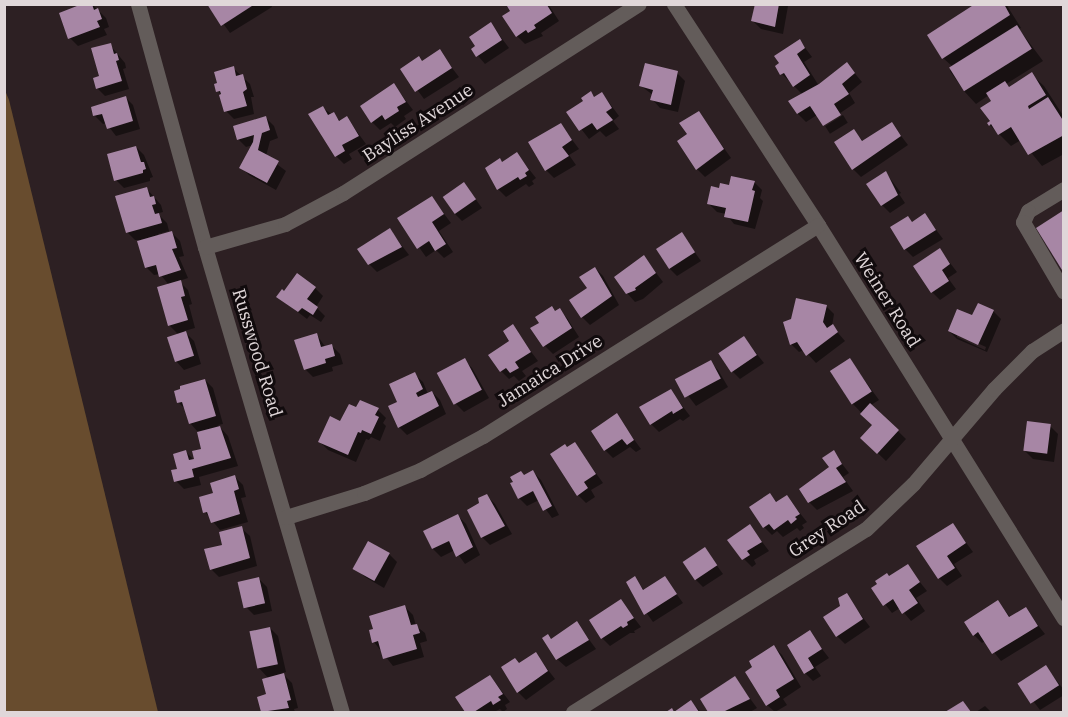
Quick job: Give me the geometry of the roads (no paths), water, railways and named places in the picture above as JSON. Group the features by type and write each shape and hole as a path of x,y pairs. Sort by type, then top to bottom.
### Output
{"street":[{"name":"Russwood Road","path":"138,4 205,248 342,712"},
{"name":"Bayliss Avenue","path":"205,248 285,224 343,193 639,4"},
{"name":"Weiner Road","path":"674,4 819,225 950,439 1064,618"},
{"path":"1064,189 1028,211 1023,222 1064,292"},
{"name":"Jamaica Drive","path":"286,517 373,490 420,470 483,436 819,225"},
{"name":"Grey Road","path":"573,712 866,530 913,483 950,439 1032,351 1064,330"}]}
